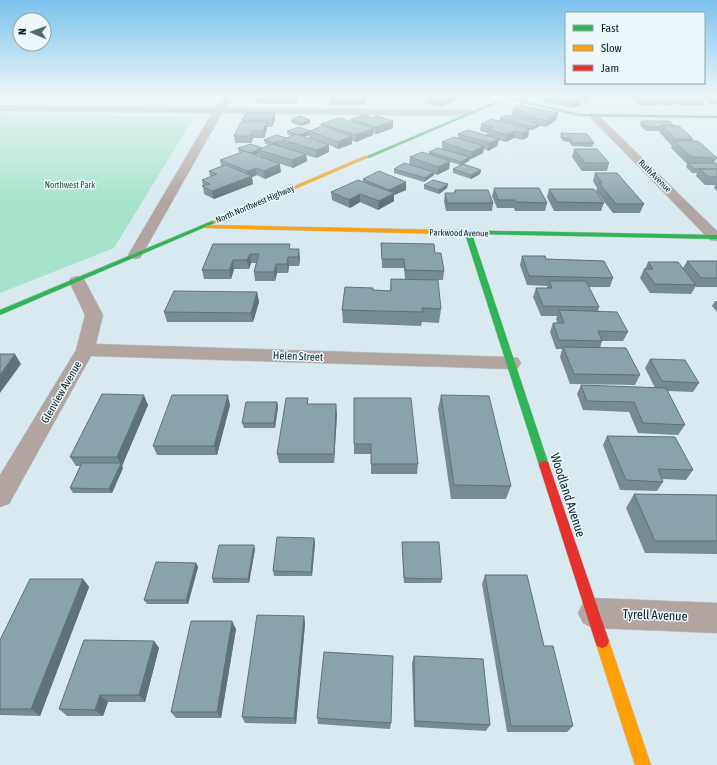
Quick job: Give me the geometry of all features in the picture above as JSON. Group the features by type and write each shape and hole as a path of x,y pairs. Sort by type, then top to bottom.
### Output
{"street":[{"path":"135,256 206,132"},
{"name":"North Northwest Highway","path":"0,313 424,132"},
{"name":"Ruth Avenue","path":"610,132 716,237"},
{"name":"Parkwood Avenue","path":"201,227 716,237"},
{"name":"Woodland Avenue","path":"468,233 643,765"},
{"name":"Glenview Avenue","path":"0,497 85,350 94,315 77,281"},
{"name":"Helen Street","path":"85,350 511,363"},
{"name":"Tyrell Avenue","path":"593,613 717,618"}],"green space":[{"name":"Northwest Park","path":"0,132 185,132 114,248 0,293"}],"building":[{"path":"236,132 252,132 250,136 234,136"},
{"path":"289,132 308,132 298,135"},
{"path":"311,132 340,132 352,136 338,142"},
{"path":"345,132 364,132 356,135"},
{"path":"464,132 474,132 499,139 489,143 458,134"},
{"path":"497,132 514,132 507,135"},
{"path":"668,132 685,132 693,139 675,139"},
{"path":"561,133 587,134 594,143 573,143 570,138 563,138"},
{"path":"296,134 329,145 316,150 283,140"},
{"path":"276,135 287,138 283,140 283,142 278,141 274,143 264,140"},
{"path":"454,137 484,146 472,152 442,142"},
{"path":"674,141 698,141 717,158 691,157"},
{"path":"251,144 262,148 250,153 238,148"},
{"path":"272,144 306,154 292,160 258,150"},
{"path":"438,148 470,157 461,162 429,152"},
{"path":"574,149 597,149 609,163 585,163"},
{"path":"245,151 280,164 264,171 256,168 247,171 220,160"},
{"path":"422,152 450,161 438,167 410,157"},
{"path":"404,163 434,172 425,178 394,169"},
{"path":"688,163 716,163 717,169 694,169"},
{"path":"463,164 481,170 471,175 453,169"},
{"path":"226,165 252,176 212,191 202,186 210,184 202,180 217,174 209,171"},
{"path":"699,169 717,169 717,177 709,177"},
{"path":"379,171 406,182 389,190 363,179"},
{"path":"595,173 617,173 644,204 616,204 599,183 602,183"},
{"path":"358,180 394,193 379,201 360,194 349,200 331,192"},
{"path":"433,180 448,184 439,190 424,185"},
{"path":"494,188 539,188 547,203 498,200"},
{"path":"549,189 594,189 604,203 557,202"},
{"path":"455,190 488,190 493,203 447,203 445,193 455,193"},
{"path":"381,243 434,244 435,253 441,253 444,271 405,270 404,259 382,259"},
{"path":"213,244 290,244 289,249 299,249 298,257 288,257 287,264 276,264 274,272 254,272 259,254 250,254 247,260 233,260 229,270 202,270"},
{"path":"522,256 545,256 546,259 604,261 613,278 529,276"},
{"path":"687,261 717,261 717,278 701,278"},
{"path":"648,262 678,262 696,285 655,284 644,269 653,269"},
{"path":"391,279 438,280 441,309 422,308 423,312 342,310 345,287 373,288 373,290 391,291"},
{"path":"549,281 586,281 599,307 543,306 536,288 552,288"},
{"path":"174,291 257,292 251,313 164,312"},
{"path":"559,310 617,312 628,332 598,331 602,341 559,340 553,323 564,323"},
{"path":"563,347 626,348 640,375 574,374"},
{"path":"0,354 15,354 0,375"},
{"path":"650,359 685,360 699,383 662,381"},
{"path":"581,385 666,388 685,425 643,423 634,402 587,401"},
{"path":"102,394 144,395 117,457 70,457"},
{"path":"172,395 228,395 214,446 153,446"},
{"path":"441,395 489,396 511,486 454,485"},
{"path":"286,398 308,398 307,404 336,404 334,454 277,454"},
{"path":"354,398 411,398 418,464 371,464 371,444 354,444"},
{"path":"246,402 277,402 274,423 242,423"},
{"path":"607,436 675,437 693,470 658,469 663,482 626,480"},
{"path":"82,463 121,463 109,489 70,488"},
{"path":"634,494 717,495 717,541 655,541"},
{"path":"277,537 314,538 311,572 273,571"},
{"path":"402,542 439,542 442,579 404,578"},
{"path":"219,545 254,545 248,579 212,578"},
{"path":"156,562 196,563 186,600 144,600"},
{"path":"485,575 527,575 544,646 553,646 573,726 511,726"},
{"path":"30,579 83,579 31,709 0,709 0,640"},
{"path":"257,615 304,616 294,718 242,717"},
{"path":"191,621 232,621 217,712 171,712"},
{"path":"84,640 154,641 139,695 100,695 95,710 59,709"},
{"path":"324,652 393,656 391,723 317,718"},
{"path":"414,656 483,659 490,725 415,721"}],"traffic: fast":[{"path":"367,157 427,132"},
{"path":"0,313 214,222"},
{"path":"449,232 717,237"},
{"path":"468,233 544,465"}],"traffic: slow":[{"path":"214,222 367,157"},
{"path":"208,227 449,232"},
{"path":"602,641 643,765"}],"traffic: jam":[{"path":"544,465 602,641"}]}
